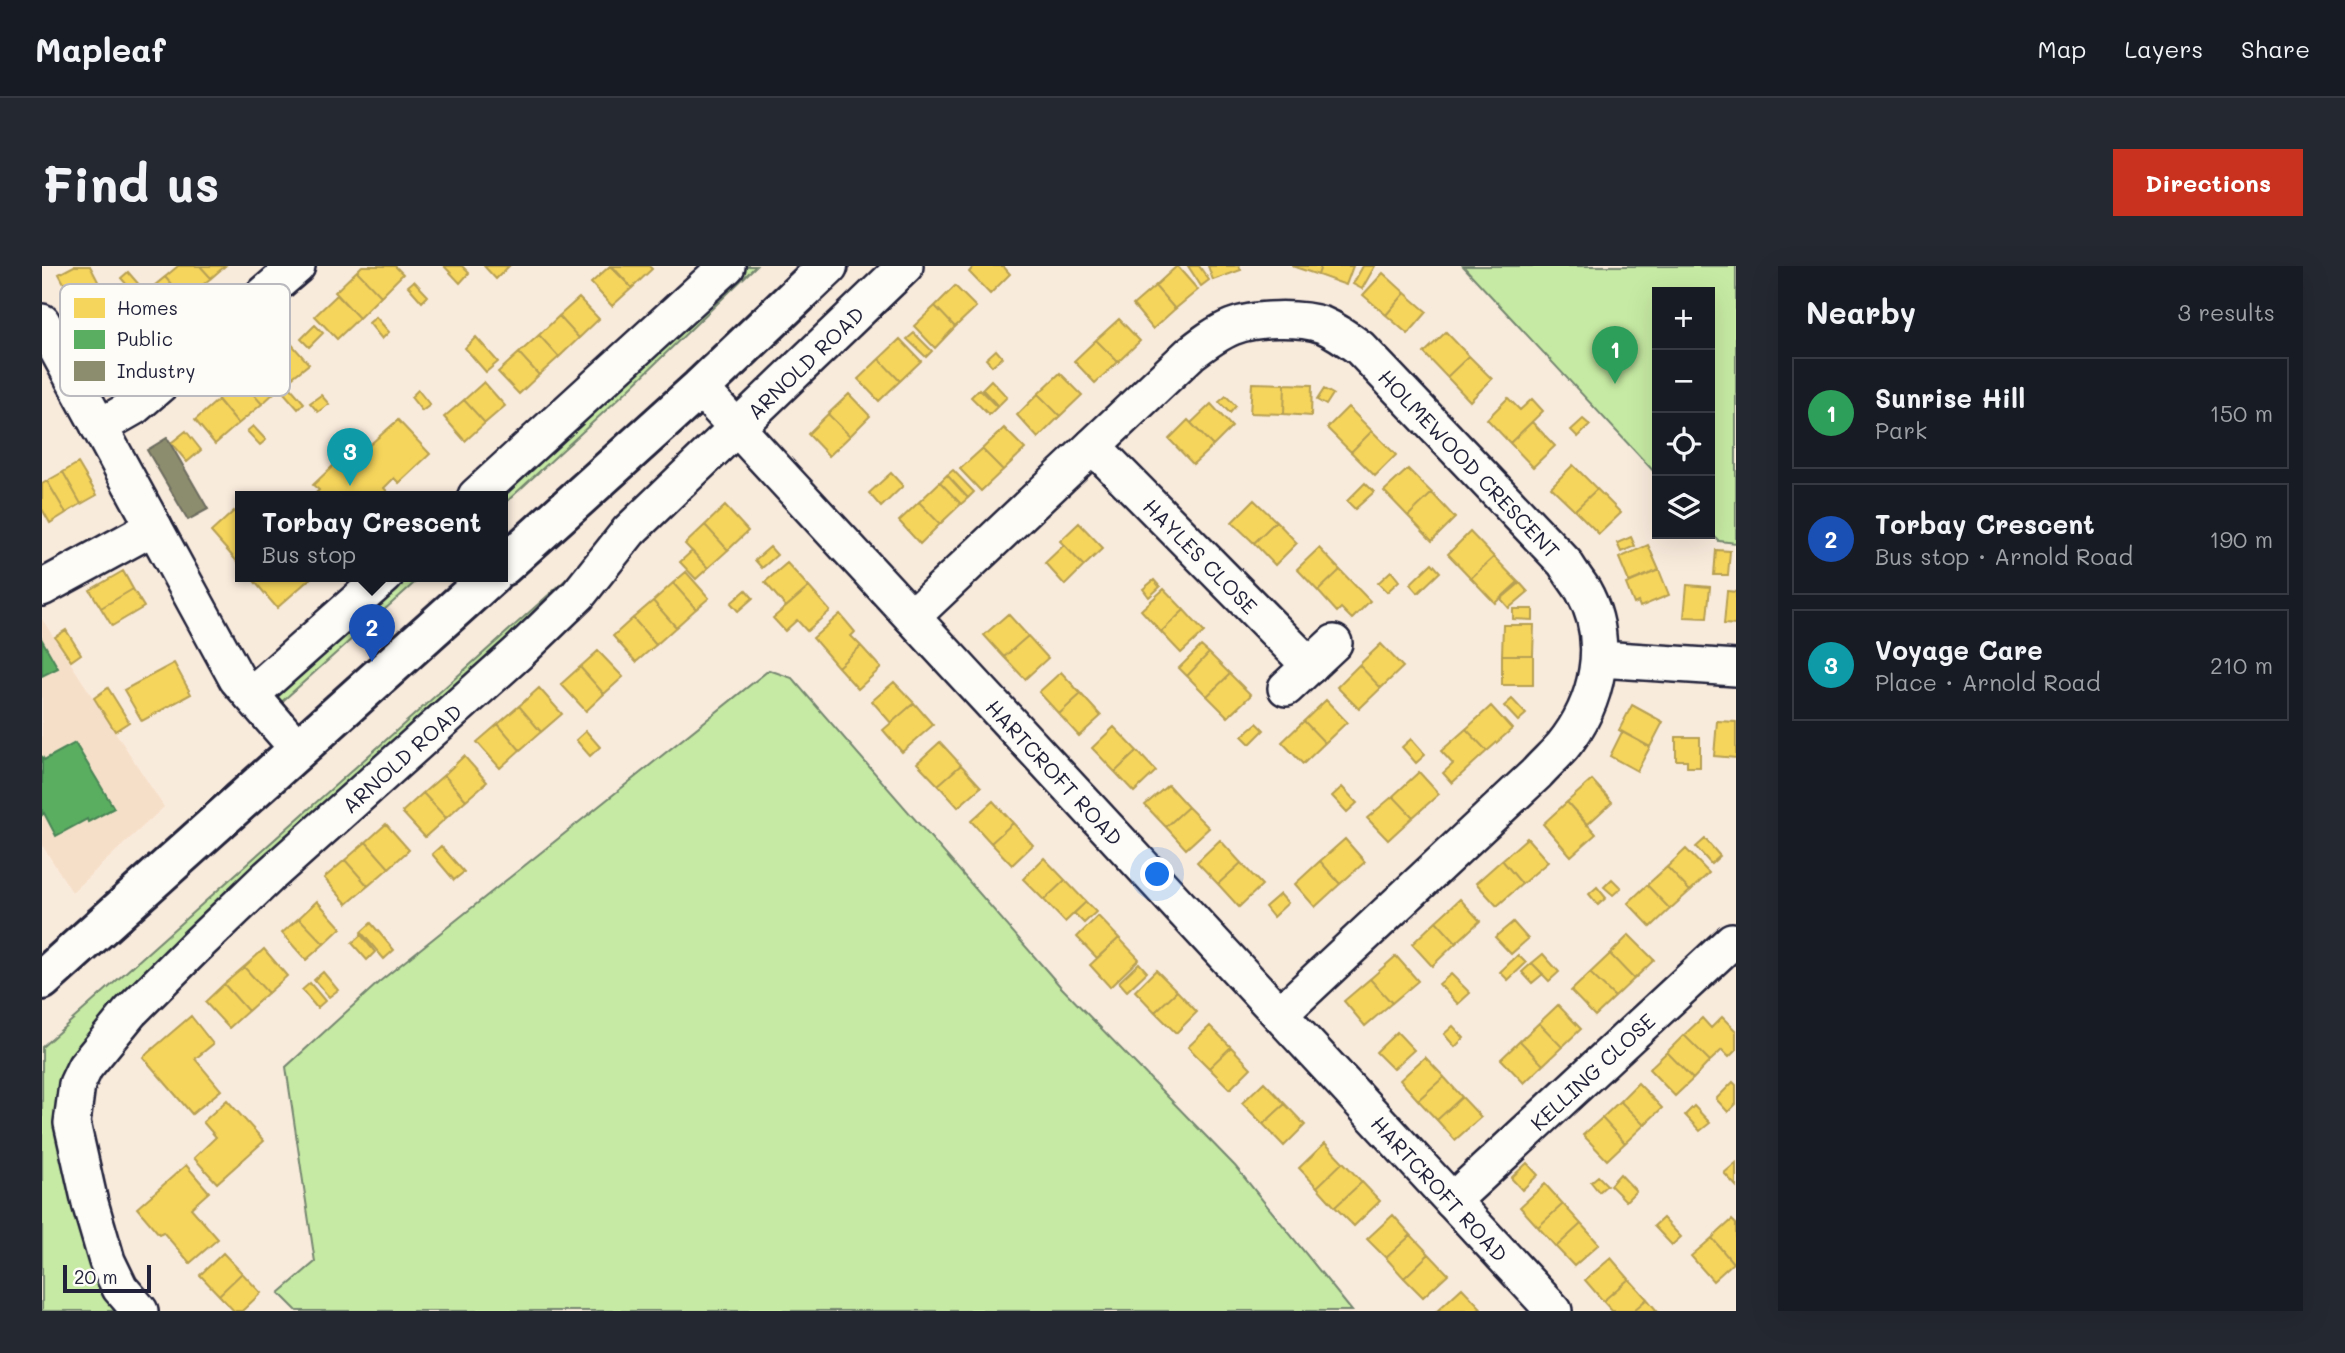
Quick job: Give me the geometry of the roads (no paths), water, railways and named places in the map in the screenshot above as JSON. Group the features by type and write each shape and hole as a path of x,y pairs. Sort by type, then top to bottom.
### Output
{"main road":[{"path":"508,562 701,388 828,266"},
{"path":"42,981 484,582"}],"street":[{"path":"276,284 297,266"},
{"path":"481,491 727,266"},
{"name":"ARNOLD ROAD","path":"140,1311 120,1288 107,1261 72,1123 73,1100 85,1067 130,1013 194,948 268,877 528,644 578,595 629,531 905,266"},
{"name":"HOLMEWOOD CRESCENT","path":"912,617 1191,353 1234,326 1265,320 1295,320 1321,324 1343,334 1360,348 1564,563 1584,592 1596,624 1600,659 1592,692 1577,724 1562,746 1536,774 1280,1014"},
{"path":"42,322 60,355"},
{"name":"HARTCROFT ROAD","path":"701,388 1554,1311"},
{"path":"83,396 237,679 299,750"},
{"path":"100,427 134,407 147,396"},
{"name":"HAYLES CLOSE","path":"1093,446 1310,666"},
{"path":"42,588 154,527"},
{"path":"251,695 378,582"},
{"path":"1600,659 1736,668"},
{"name":"KELLING CLOSE","path":"1452,1201 1732,941"}],"place":[{"name":"Sunrise Hill","path":"1615,384"},
{"name":"Voyage Care","path":"350,486"},
{"name":"Torbay Crescent","path":"372,662"}]}
